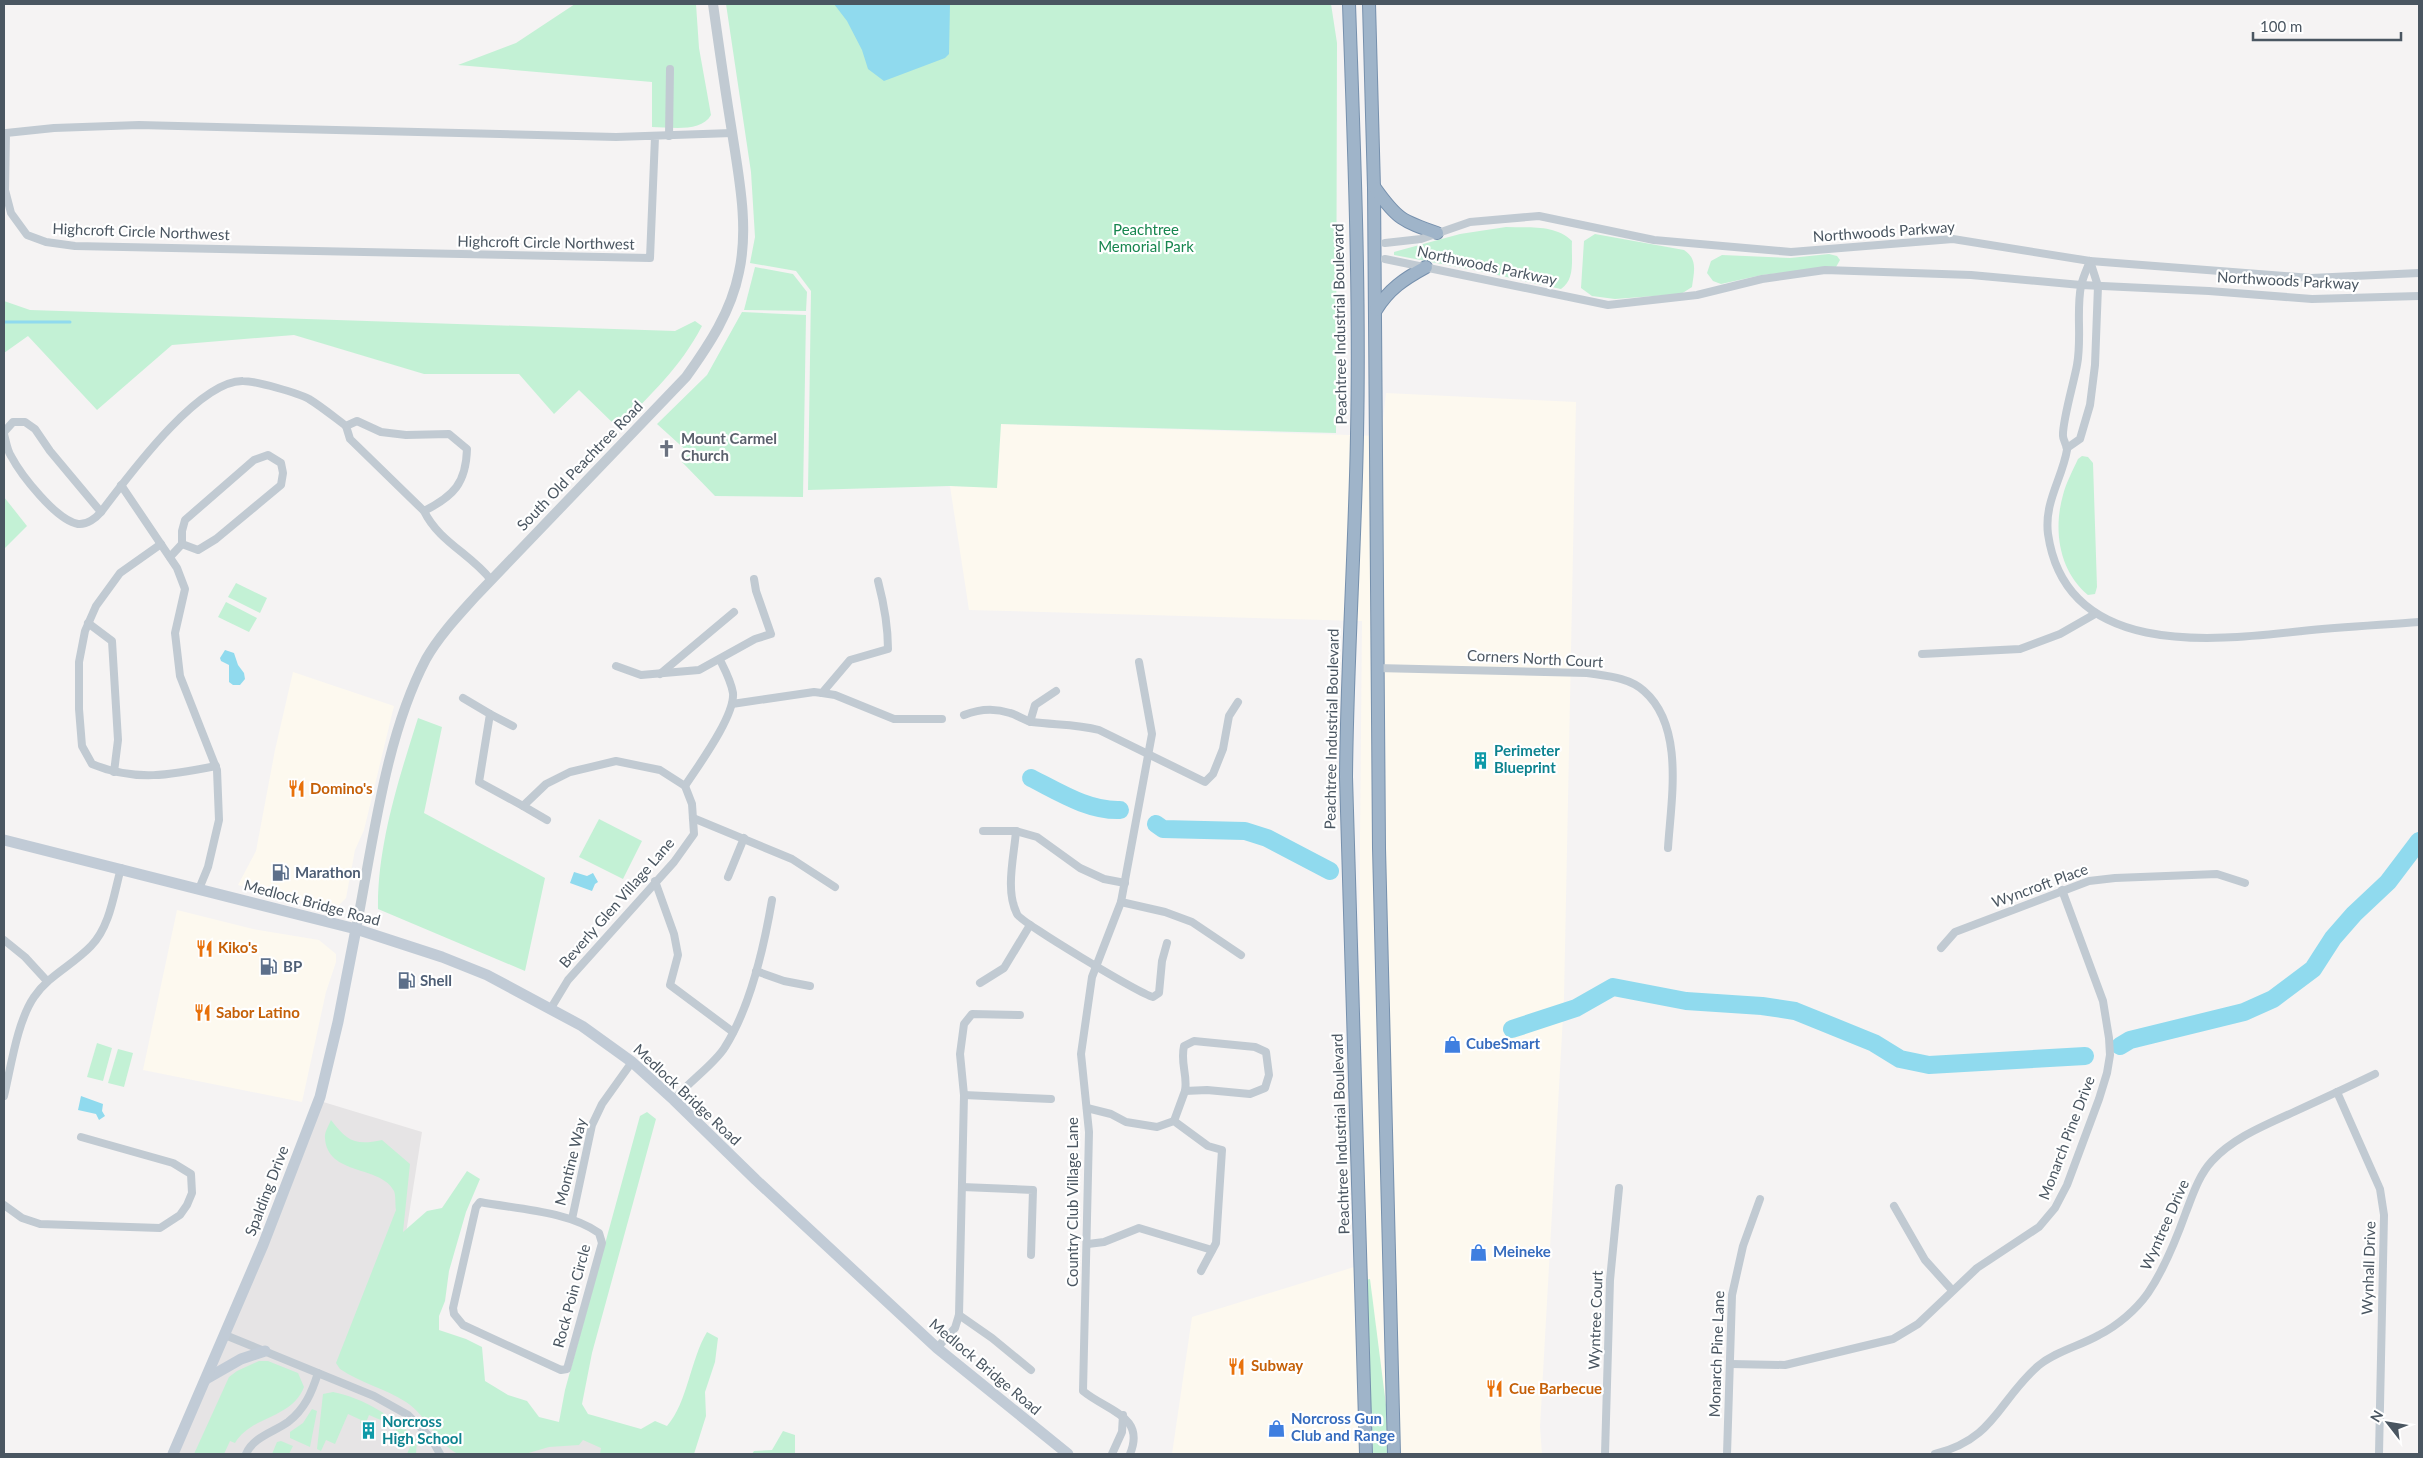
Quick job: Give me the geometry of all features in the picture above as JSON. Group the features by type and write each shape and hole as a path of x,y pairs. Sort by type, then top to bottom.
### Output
{"highway":[{"name":"Peachtree Industrial Boulevard","path":"1349,4 1355,221 1357,434 1347,684 1346,777 1366,1454"},
{"path":"1369,4 1376,310 1376,668 1379,848 1394,1454"},
{"path":"1374,188 1391,212 1400,219 1437,233"},
{"path":"1376,310 1386,294 1403,280 1426,267"}],"main road":[{"name":"Medlock Bridge Road","path":"4,840 121,868 356,929 480,973 551,1008 582,1026 632,1062 937,1348 983,1388 1068,1454"},
{"name":"Spalding Drive","path":"173,1454 225,1335 320,1097 338,1022 356,929"},
{"path":"206,1379 241,1359 265,1351"}],"street":[{"name":"South Old Peachtree Road","path":"356,929 393,748 412,692 427,658 449,626 491,580 686,377 709,346 728,308 739,272 743,238 740,183 713,4"},
{"path":"669,136 670,69"},
{"name":"Highcroft Circle Northwest","path":"655,137 650,258 75,246 46,242 28,235 11,213 5,190 6,133 54,128 139,125 655,137 732,133"},
{"name":"Northwoods Parkway","path":"1385,243 1421,239 1470,222 1538,216 1654,240 1782,252 1953,239 2090,261 2311,278 2419,273"},
{"name":"Northwoods Parkway","path":"1385,259 1608,305 1697,295 1762,279 1825,270 1971,275 2081,285 2312,299 2419,296"},
{"path":"2090,261 2081,285 2078,362 2063,435 2067,448 2052,494 2048,515 2048,533 2052,555 2063,579 2085,607 2095,614 2130,630 2221,639 2419,622"},
{"path":"2067,448 2080,440 2090,405 2095,365 2098,286 2090,261"},
{"path":"101,512 50,451 35,429 25,422 13,422 4,433 10,455 23,474 63,517 79,524 94,520 101,512 121,485 159,438 190,408 222,387 242,381 258,383 308,398 346,426 350,439 424,511 430,524 444,539 474,561 491,580"},
{"path":"346,426 357,421 381,432 406,435 449,434 467,449 464,476 456,489 440,503 424,511"},
{"path":"170,557 182,544 182,531 185,520 254,460 268,455 281,462 284,473 281,486 216,539 198,550 182,544"},
{"path":"121,485 177,568 185,589 176,633 180,676 216,766 219,820 208,867 199,889"},
{"path":"161,544 120,573 96,606 88,623 79,662 82,746 92,764 114,772 144,777 178,774 216,766"},
{"path":"616,666 641,675 699,670 756,639 771,634 756,592 754,579"},
{"path":"822,693 850,660 888,649 886,609 878,581"},
{"path":"660,674 734,612"},
{"path":"1922,654 2020,649 2060,634 2095,614"},
{"path":"88,623 112,641 118,740 114,772"},
{"path":"523,806 546,784 570,772 616,761 660,770 685,786 711,746 732,704 732,692 720,660"},
{"name":"Country Club Village Lane","path":"1123,1416 1094,1401 1083,1391 1090,1132 1082,1054 1092,977 1121,902 1152,734 1139,662"},
{"name":"Corners North Court","path":"1376,668 1587,673 1620,678 1644,691 1663,716 1671,740 1668,848"},
{"path":"732,704 814,692 835,695 894,719 942,719"},
{"path":"1030,722 1035,706 1056,692"},
{"path":"464,698 513,726"},
{"path":"964,715 977,710 995,710 1010,713 1030,722 1078,725 1099,730 1148,756 1205,782 1212,774 1219,758 1228,716 1238,702"},
{"path":"490,714 479,782 546,820"},
{"name":"Beverly Glen Village Lane","path":"551,1008 568,980 674,862 694,834 692,804 685,786"},
{"path":"693,818 792,859 835,887"},
{"path":"983,831 1016,831 1037,837 1080,868 1104,879 1125,883"},
{"path":"1016,831 1011,899 1018,917 1030,926 1147,996 1157,996 1167,943"},
{"path":"728,877 744,838"},
{"path":"4,1096 25,1015 33,998 47,981 91,946 98,937 109,911 121,868"},
{"name":"Wyncroft Place","path":"1941,948 1955,932 2089,881 2124,877 2217,874 2245,883"},
{"path":"656,881 674,934 678,955 670,985 733,1032"},
{"name":"Monarch Pine Drive","path":"1731,1364 1785,1365 1893,1339 1918,1324 1976,1268 2039,1227 2056,1208 2067,1185 2107,1073 2109,1038 2103,1000 2062,890"},
{"path":"674,1100 725,1048 733,1032 756,971 767,934 772,900"},
{"path":"1121,902 1164,912 1192,922 1241,955"},
{"path":"980,983 1004,968 1030,926"},
{"path":"4,940 26,957 47,981"},
{"path":"756,971 784,981 810,986"},
{"path":"937,1348 955,1328 959,1316 964,1095 960,1054 964,1024 972,1014 1020,1015"},
{"path":"1174,1121 1185,1091 1184,1070 1181,1060 1184,1046 1194,1041 1255,1047 1266,1052 1269,1074 1265,1088 1250,1094 1207,1090 1185,1091"},
{"name":"Montine Way","path":"572,1219 592,1125 602,1104 632,1062"},
{"name":"Wyntree Drive","path":"1934,1454 1952,1450 1973,1438 1992,1422 2022,1382 2040,1364 2066,1349 2099,1336 2122,1319 2146,1296 2164,1268 2195,1186 2211,1162 2233,1143 2257,1129 2375,1074"},
{"name":"Wynhall Drive","path":"2337,1092 2380,1189 2384,1215 2379,1454"},
{"path":"964,1095 1051,1099"},
{"path":"1087,1108 1111,1114 1126,1122 1157,1127 1174,1121"},
{"path":"1174,1121 1208,1146 1222,1150 1216,1243 1201,1271"},
{"path":"4,1205 22,1218 40,1224 160,1228 180,1215 192,1193 191,1174 173,1163 81,1137"},
{"path":"962,1187 1033,1190 1031,1256"},
{"name":"Wyntree Court","path":"1605,1454 1610,1280 1619,1188"},
{"name":"Monarch Pine Lane","path":"1727,1454 1732,1295 1743,1246 1760,1199"},
{"name":"Rock Poin Circle","path":"480,1202 572,1219 588,1225 599,1232 602,1243 567,1368 561,1370 463,1325 454,1314 453,1308 476,1207 480,1202"},
{"path":"1894,1206 1925,1260 1952,1290"},
{"path":"1088,1244 1104,1242 1139,1228 1212,1250"},
{"path":"959,1316 992,1338 1031,1370"},
{"path":"225,1335 374,1396 408,1415 431,1438 440,1454"},
{"path":"246,1454 248,1449 266,1434 288,1422 303,1408 312,1391 318,1373"},
{"path":"1112,1454 1122,1432 1123,1416"},
{"path":"1123,1416 1134,1429 1136,1442 1130,1454"}],"shaded area":[{"path":"1386,393 1576,402 1564,998 1540,1427 1542,1454 1172,1454 1192,1317 1367,1263 1359,950 1362,621 969,610 950,486 997,487 1000,424 1381,436"},
{"path":"293,672 394,706 364,830 355,850 346,898 337,907 328,909 238,885 256,851 275,750"},
{"path":"177,910 253,929 319,940 336,954 336,962 326,992 302,1102 143,1070"},
{"path":"320,1101 422,1132 398,1284 376,1360 586,1437 617,1454 173,1454"}],"green space":[{"path":"575,4 696,4 699,48 711,115 706,121 693,127 684,128 652,127 652,82 458,65 516,43"},
{"name":"Peachtree Memorial Park","path":"726,4 1331,4 1337,43 1336,433 1001,424 997,488 950,486 808,490 811,291 796,271 750,263 755,237 751,172"},
{"path":"1506,227 1549,229 1558,232 1572,241 1572,268 1566,285 1561,289 1394,255 1394,252 1460,234"},
{"path":"1595,234 1684,250 1691,257 1694,266 1692,287 1681,294 1615,299 1592,296 1581,288 1584,241"},
{"path":"1829,254 1837,256 1840,260 1836,267 1762,275 1721,284 1713,281 1707,273 1711,261 1722,255 1790,258"},
{"path":"755,267 793,274 807,292 806,311 744,310"},
{"path":"4,301 30,310 675,331 695,321 702,326 674,368 618,428 579,390 554,414 519,374 424,374 294,335 172,345 97,410 28,336 4,353"},
{"path":"742,312 806,315 803,497 715,496 682,462 689,453 657,424 707,375"},
{"path":"2082,456 2088,457 2093,463 2097,587 2095,594 2088,595 2070,574 2061,549 2059,536 2060,508 2064,490 2078,459"},
{"path":"4,497 27,526 4,549"},
{"path":"236,583 267,598 260,613 228,597"},
{"path":"226,602 257,618 249,632 218,617"},
{"path":"418,718 442,727 424,813 545,878 525,971 378,909 381,861 385,837 397,788"},
{"path":"599,819 642,841 623,879 579,857"},
{"path":"97,1043 112,1048 103,1081 87,1077"},
{"path":"118,1049 133,1053 124,1087 108,1083"},
{"path":"647,1112 656,1119 592,1353 582,1404 588,1414 641,1429 655,1421 667,1426 680,1405 701,1343 707,1332 718,1338 715,1362 705,1392 706,1416 694,1454 600,1454 601,1448 583,1440 579,1445 549,1447 525,1454 458,1454 444,1443 420,1414 406,1402 340,1369 336,1363 396,1210 394,1191 387,1183 378,1177 344,1165 335,1159 328,1150 325,1136 331,1120 342,1133 352,1140 373,1142 382,1140 410,1164 403,1232 427,1211 442,1208 467,1171 480,1179 466,1212 449,1271 445,1301 439,1316 439,1330 466,1339 482,1347 485,1381 508,1395 527,1401 539,1417 559,1422 565,1390 640,1116"},
{"path":"1370,1279 1386,1405 1387,1454 1373,1454 1365,1280"},
{"path":"259,1361 268,1361 298,1373 304,1387 298,1397 291,1405 251,1427 235,1443 230,1441 224,1454 194,1454 229,1377 237,1371"},
{"path":"333,1392 367,1404 400,1424 417,1440 416,1454 407,1454 412,1442 399,1435 397,1438 393,1436 397,1427 369,1415 365,1425 360,1423 361,1420 348,1414 335,1444 326,1440 321,1451 317,1449 323,1394"},
{"path":"312,1409 317,1411 310,1447 290,1438 290,1432 303,1423"},
{"path":"783,1431 795,1435 795,1454 752,1454 754,1451 772,1450"},
{"path":"281,1441 293,1446 289,1454 272,1454 277,1442"}],"water":[{"path":"834,4 950,4 949,54 945,58 884,81 868,69 862,50 847,21"},
{"path":"225,650 234,653 238,665 244,673 245,679 240,685 233,685 229,682 229,665 221,661 220,658"},
{"path":"574,872 587,876 593,873 598,882 592,891 570,883"},
{"path":"81,1096 103,1104 102,1111 105,1116 99,1120 96,1114 78,1110"}],"waterway":[{"path":"4,322 70,322"},
{"path":"1031,778 1085,804 1120,810"},
{"path":"1156,824 1163,829 1245,831 1267,838 1330,871"},
{"path":"2120,1046 2130,1040 2244,1012 2273,999 2313,969 2333,938 2354,914 2388,882 2419,841"},
{"path":"1512,1029 1576,1008 1613,987 1686,1001 1762,1006 1795,1011 1874,1043 1900,1059 1929,1065 2085,1056"}],"place":[{"name":"Mount Carmel Church","path":"667,448"},
{"name":"Perimeter Blueprint","path":"1480,760"},
{"name":"Domino's","path":"296,789"},
{"name":"Marathon","path":"281,873"},
{"name":"Kiko's","path":"204,948"},
{"name":"BP","path":"269,967"},
{"name":"Shell","path":"406,981"},
{"name":"Sabor Latino","path":"202,1013"},
{"name":"CubeSmart","path":"1452,1044"},
{"name":"Meineke","path":"1479,1252"},
{"name":"Subway","path":"1237,1366"},
{"name":"Cue Barbecue","path":"1495,1389"},
{"name":"Norcross Gun Club and Range","path":"1277,1428"},
{"name":"Norcross High School","path":"368,1431"}]}
